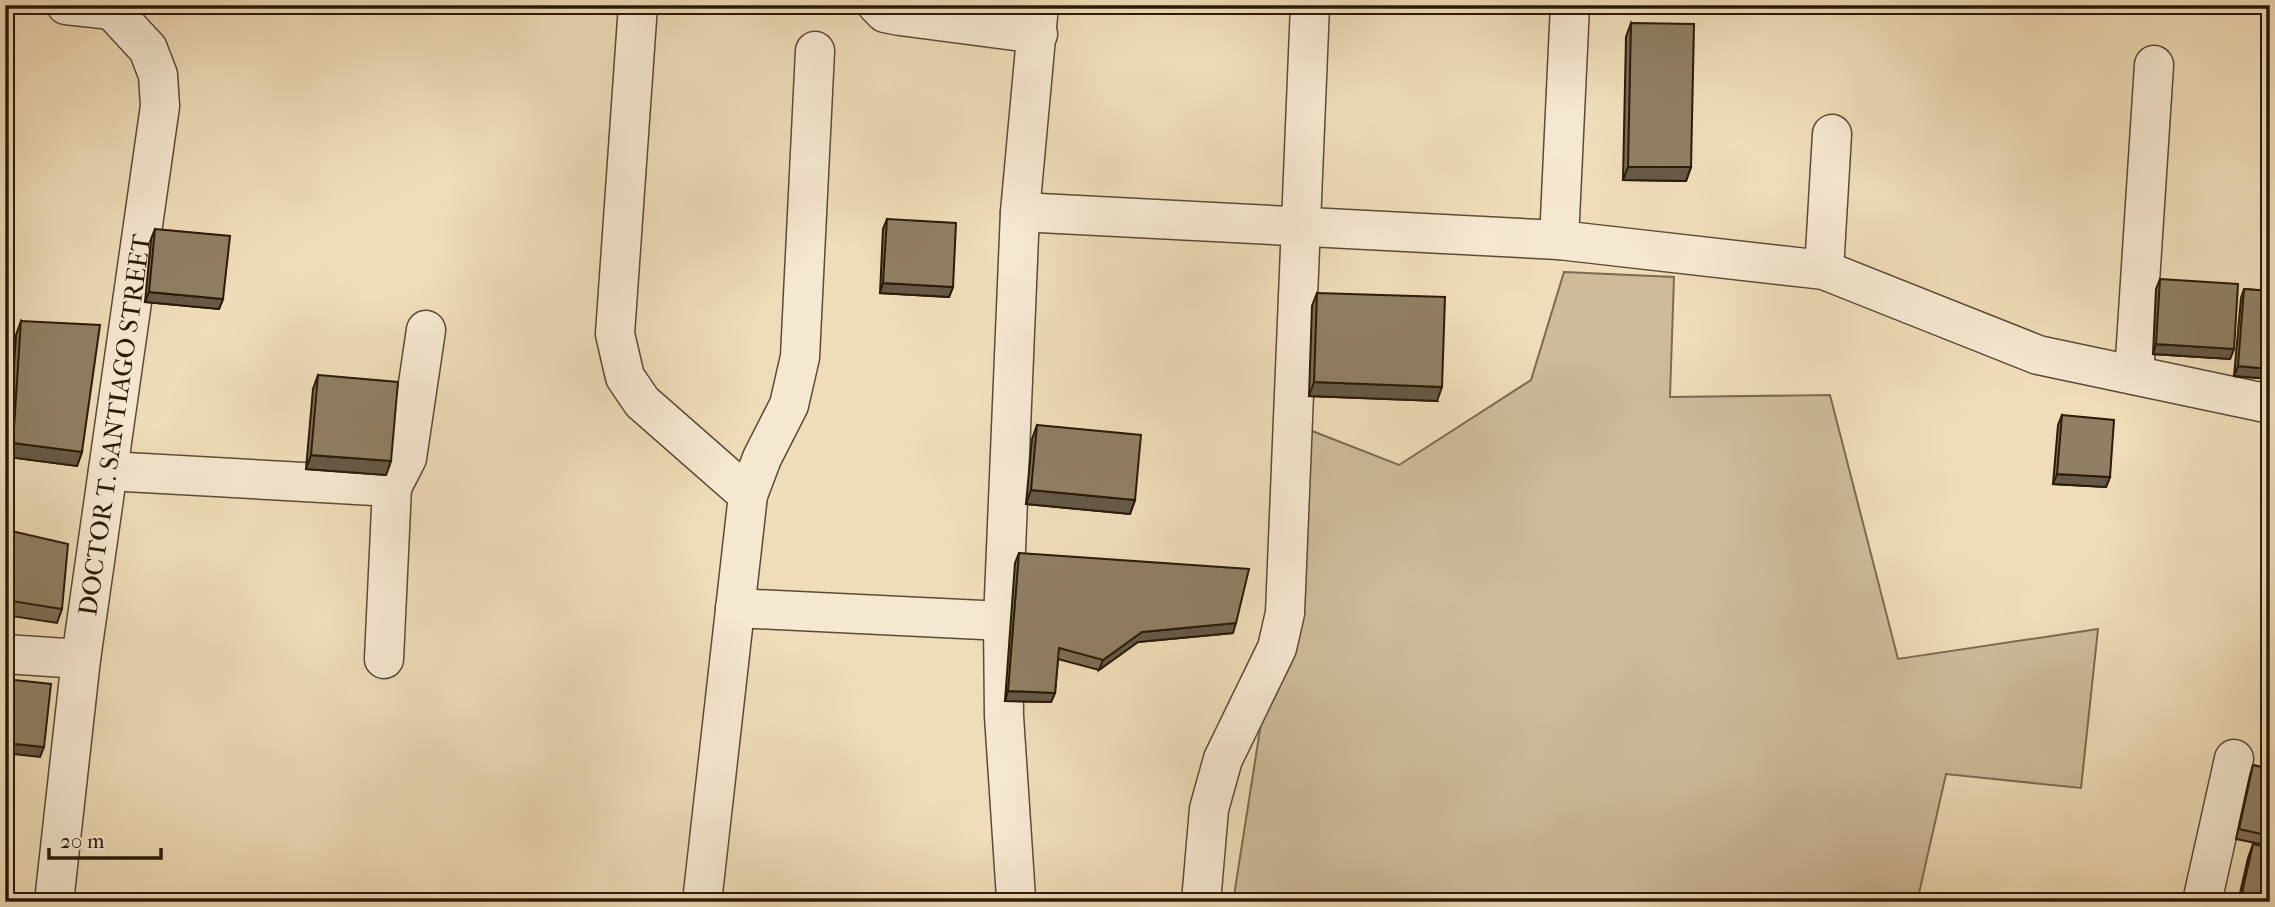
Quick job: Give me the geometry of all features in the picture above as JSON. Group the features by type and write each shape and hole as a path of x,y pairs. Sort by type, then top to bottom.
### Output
{"street":[{"name":"DOCTOR T. SANTIAGO STREET","path":"54,902 81,659 160,106 159,75 148,49 112,9 66,5"},
{"path":"638,5 615,334 625,377 642,402 748,495"},
{"path":"877,5 885,13 900,16 1039,20 1020,212 1003,621 1004,716 1016,898"},
{"path":"1201,902 1209,809 1223,759 1277,648 1285,613 1310,5"},
{"path":"1559,240 1570,5"},
{"path":"702,902 748,495 762,458 789,405 800,357 815,51"},
{"path":"2134,375 2154,65"},
{"path":"1824,270 1832,134"},
{"path":"1020,212 1559,240 1824,270 2038,355 2270,404"},
{"path":"384,659 392,487 407,458 426,330"},
{"path":"108,471 392,487"},
{"path":"735,608 1003,621"},
{"path":"5,654 81,659"},
{"path":"2202,902 2234,759"}],"shaded area":[{"path":"1564,272 1674,277 1670,397 1830,395 1898,659 2098,629 2081,788 1946,774 1917,902 1233,902 1307,429 1399,465 1531,380"}],"building":[{"path":"1631,23 1694,24 1691,167 1628,167"},
{"path":"887,219 956,223 953,287 883,283"},
{"path":"155,229 230,236 223,299 149,292"},
{"path":"2160,279 2238,284 2234,349 2156,344"},
{"path":"2244,289 2270,291 2270,369 2238,366"},
{"path":"1317,293 1445,297 1442,387 1314,382"},
{"path":"21,321 100,325 82,452 13,443"},
{"path":"318,375 398,382 391,461 311,455"},
{"path":"2062,415 2114,420 2110,477 2057,474"},
{"path":"1037,425 1141,435 1135,500 1031,490"},
{"path":"5,484 13,485 7,530 68,544 62,609 5,600"},
{"path":"1019,553 1249,569 1236,623 1142,632 1103,660 1059,648 1055,693 1008,691"},
{"path":"5,679 51,684 44,747 5,743"},
{"path":"2253,765 2270,769 2270,836 2239,829"},
{"path":"2253,844 2270,848 2270,902 2240,902"}]}
